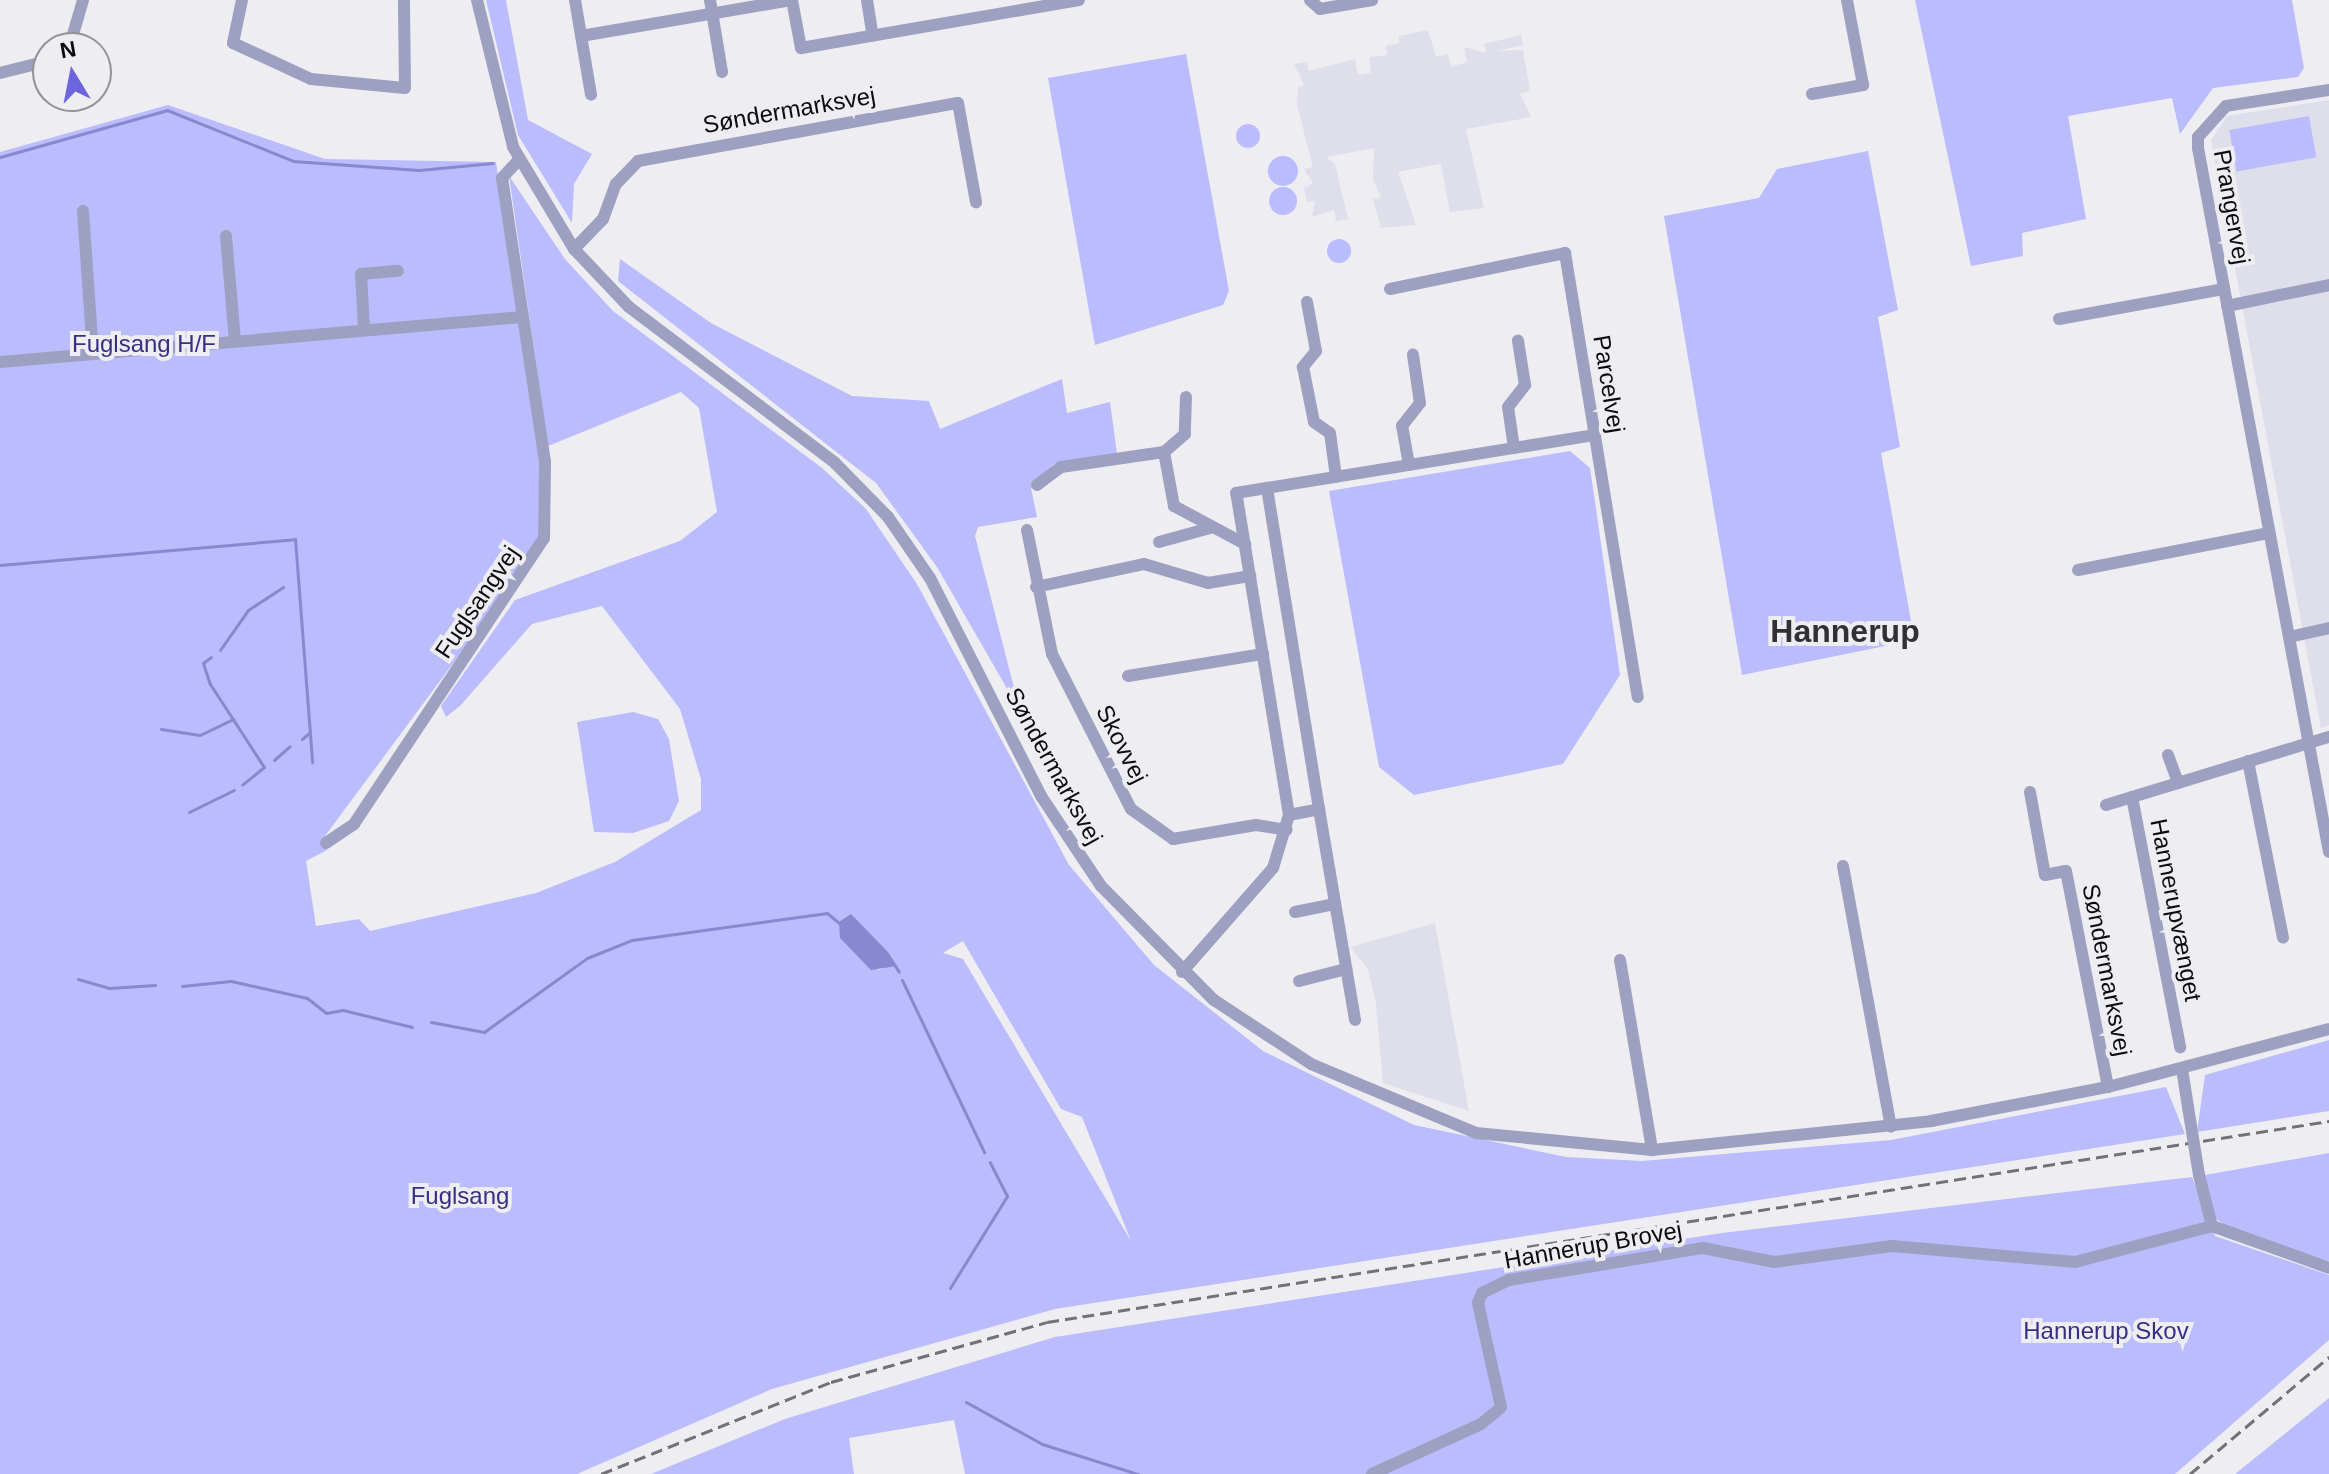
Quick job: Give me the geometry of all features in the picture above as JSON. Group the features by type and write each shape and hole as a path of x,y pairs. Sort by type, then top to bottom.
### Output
{"street":[{"path":"74,32 83,0"},
{"path":"242,0 233,43 311,79 405,88 404,0"},
{"name":"Søndermarksvej","path":"477,0 490,74 518,161 574,249 629,307 835,463 888,517 930,578 1061,830 1120,909 1182,972 1282,1047 1414,1111 1476,1133 1652,1150 1891,1127 2108,1087 2329,1029"},
{"path":"575,0 591,95"},
{"path":"710,0 722,72"},
{"path":"581,36 792,0 801,48 1079,0"},
{"path":"867,0 873,36"},
{"path":"989,0 991,15"},
{"path":"1312,4 1372,0"},
{"path":"1812,94 1863,85 1847,0"},
{"path":"0,73 32,65"},
{"name":"Prangervej","path":"2329,90 2226,106 2198,137 2329,852"},
{"name":"Søndermarksvej","path":"574,249 603,219 616,184 638,161 958,103 976,202"},
{"name":"Fuglsangvej","path":"326,843 354,824 544,538 545,462 502,178 518,161"},
{"path":"83,211 93,354"},
{"path":"226,236 235,341"},
{"name":"Parcelvej","path":"1390,289 1565,253 1638,697"},
{"path":"364,330 361,274 398,271"},
{"path":"2227,306 2329,285"},
{"name":"Prangervej","path":"2059,319 2224,289"},
{"path":"1307,302 1316,351 1303,367 1314,422 1330,433 1336,477"},
{"path":"0,362 523,317"},
{"path":"1514,448 1508,407 1525,385 1518,341"},
{"path":"1409,465 1402,426 1420,403 1413,355"},
{"path":"1037,485 1061,467 1164,452 1185,434 1186,397"},
{"path":"1182,972 1273,868 1287,830 1289,815 1236,493 1595,435"},
{"path":"1164,452 1174,506 1210,528 1245,544"},
{"path":"1267,488 1355,1020"},
{"path":"1159,542 1210,528"},
{"name":"Skovvej","path":"1027,530 1036,587 1052,654 1131,809 1173,839 1256,825 1287,830"},
{"path":"2078,570 2269,533"},
{"path":"1036,587 1144,564 1208,583 1250,576"},
{"path":"2289,637 2329,628"},
{"name":"Skovvej","path":"1128,676 1263,654"},
{"path":"2308,743 2329,737"},
{"name":"Hannerupvænget","path":"2106,805 2308,743"},
{"path":"2168,755 2178,783"},
{"path":"2248,761 2283,938"},
{"name":"Søndermarksvej","path":"2030,792 2045,875 2066,871 2108,1087"},
{"name":"Hannerupvænget","path":"2132,797 2180,1047"},
{"path":"1289,815 1319,809"},
{"path":"1843,866 1891,1127"},
{"path":"1295,912 1335,904"},
{"path":"1620,960 1652,1150"},
{"path":"1299,981 1346,969"},
{"name":"Hannerupvænget","path":"2177,1032 2192,1029"},
{"path":"2182,1069 2199,1175 2212,1226 2329,1268"},
{"name":"Hannerup Brovej","path":"1372,1474 1481,1424 1501,1407 1478,1303 1482,1293 1509,1280 1703,1248 1774,1262 1892,1246 2075,1262 2212,1226"}],"shaded area":[{"path":"1428,30 1436,57 1448,54 1451,67 1467,62 1464,47 1486,53 1484,44 1521,35 1523,45 1497,51 1523,50 1530,91 1520,94 1531,117 1466,129 1484,208 1450,212 1441,164 1413,169 1398,172 1416,225 1381,228 1373,199 1381,197 1373,180 1374,148 1326,157 1335,164 1348,219 1336,221 1334,210 1312,217 1315,201 1307,202 1304,188 1313,183 1304,169 1313,167 1297,105 1298,87 1304,85 1294,64 1307,62 1309,71 1355,59 1358,75 1371,73 1369,57 1387,55 1386,46 1399,43 1399,36"},
{"path":"2329,100 2329,725 2321,728 2211,140 2227,116"},
{"path":"851,914 888,952 897,966 871,970 840,938 839,922"},
{"path":"1435,923 1469,1111 1383,1083 1376,1004 1368,969 1350,947"}],"green space":[{"path":"486,0 506,0 528,120 592,154 574,184 572,223 518,135"},
{"path":"1915,0 2292,0 2304,68 2298,77 2213,88 2180,134 2172,98 2068,116 2086,219 2022,233 2023,256 1971,266"},
{"path":"1186,54 1229,291 1223,305 1095,345 1048,78"},
{"path":"168,105 325,159 496,162 540,462 538,537 529,561 325,836 327,850 306,861 316,926 359,919 370,931 536,893 615,862 701,810 701,779 680,709 602,606 532,624 460,706 446,717 441,706 515,600 680,541 717,512 699,408 681,392 548,446 509,176 565,259 613,311 822,468 866,509 917,584 1069,865 1154,965 1263,1051 1414,1125 1566,1157 1642,1161 1891,1140 2166,1087 2185,1134 1055,1309 772,1389 577,1474 0,1474 0,152","holes":["852,914 858,925 892,964 878,970","963,941 1061,1109 1082,1117 1131,1241 963,959 943,953"]},
{"path":"2309,116 2316,157 2237,171 2229,130"},
{"path":"1248,124 1257,127 1260,136 1257,145 1248,148 1239,145 1236,136 1239,127"},
{"path":"1868,151 1898,310 1878,317 1900,447 1881,453 1911,621 1891,626 1895,644 1742,675 1664,216 1759,198 1777,169"},
{"path":"1283,156 1294,160 1298,171 1294,182 1283,186 1272,182 1268,171 1272,160"},
{"path":"1283,187 1293,191 1297,201 1293,211 1283,215 1273,211 1269,201 1273,191"},
{"path":"1339,239 1347,243 1351,251 1347,259 1339,263 1331,259 1327,251 1331,243"},
{"path":"620,259 711,323 852,396 929,401 940,429 1062,379 1067,413 1110,402 1117,454 1054,464 1031,488 1037,517 978,527 975,536 1020,711 937,567 876,483 618,281"},
{"path":"1570,451 1590,468 1620,675 1563,764 1414,795 1379,767 1329,491"},
{"path":"633,712 658,719 669,739 679,801 669,821 633,833 594,832 577,722"},
{"path":"2329,1040 2329,1111 2197,1132 2205,1075"},
{"path":"2329,1153 2329,1261 2235,1232 2213,1217 2205,1175"},
{"name":"Hannerup Skov","path":"2192,1177 2215,1236 2329,1275 2329,1340 2175,1474 965,1474 954,1420 849,1438 854,1474 651,1474 785,1419 1055,1337 1722,1233"},
{"path":"2329,1398 2329,1474 2235,1474"}],"waterway":[{"path":"0,157 167,110 293,161 419,170 493,163"},
{"path":"0,565 295,539 312,762"},
{"path":"220,650 248,610 283,587"},
{"path":"211,657 203,663 210,684 264,767 242,785"},
{"path":"161,729 200,735 233,719"},
{"path":"302,739 310,732"},
{"path":"274,760 290,746"},
{"path":"189,812 234,790"},
{"path":"431,1022 484,1032 587,958 632,940 827,913 840,924"},
{"path":"894,964 899,972"},
{"path":"78,979 109,988 155,985"},
{"path":"902,980 984,1152"},
{"path":"182,986 231,981 307,998 326,1013 343,1010 412,1027"},
{"path":"950,1288 1007,1196 990,1162"},
{"path":"966,1402 1042,1444 1138,1474"}],"railway":[{"path":"601,1474 831,1382 1047,1322 2329,1121"},
{"path":"2190,1474 2329,1357"}],"district":[{"name":"Hannerup","path":"1845,631"}],"park label":[{"name":"Fuglsang H/F","path":"144,344"},
{"name":"Fuglsang","path":"460,1196"}]}
